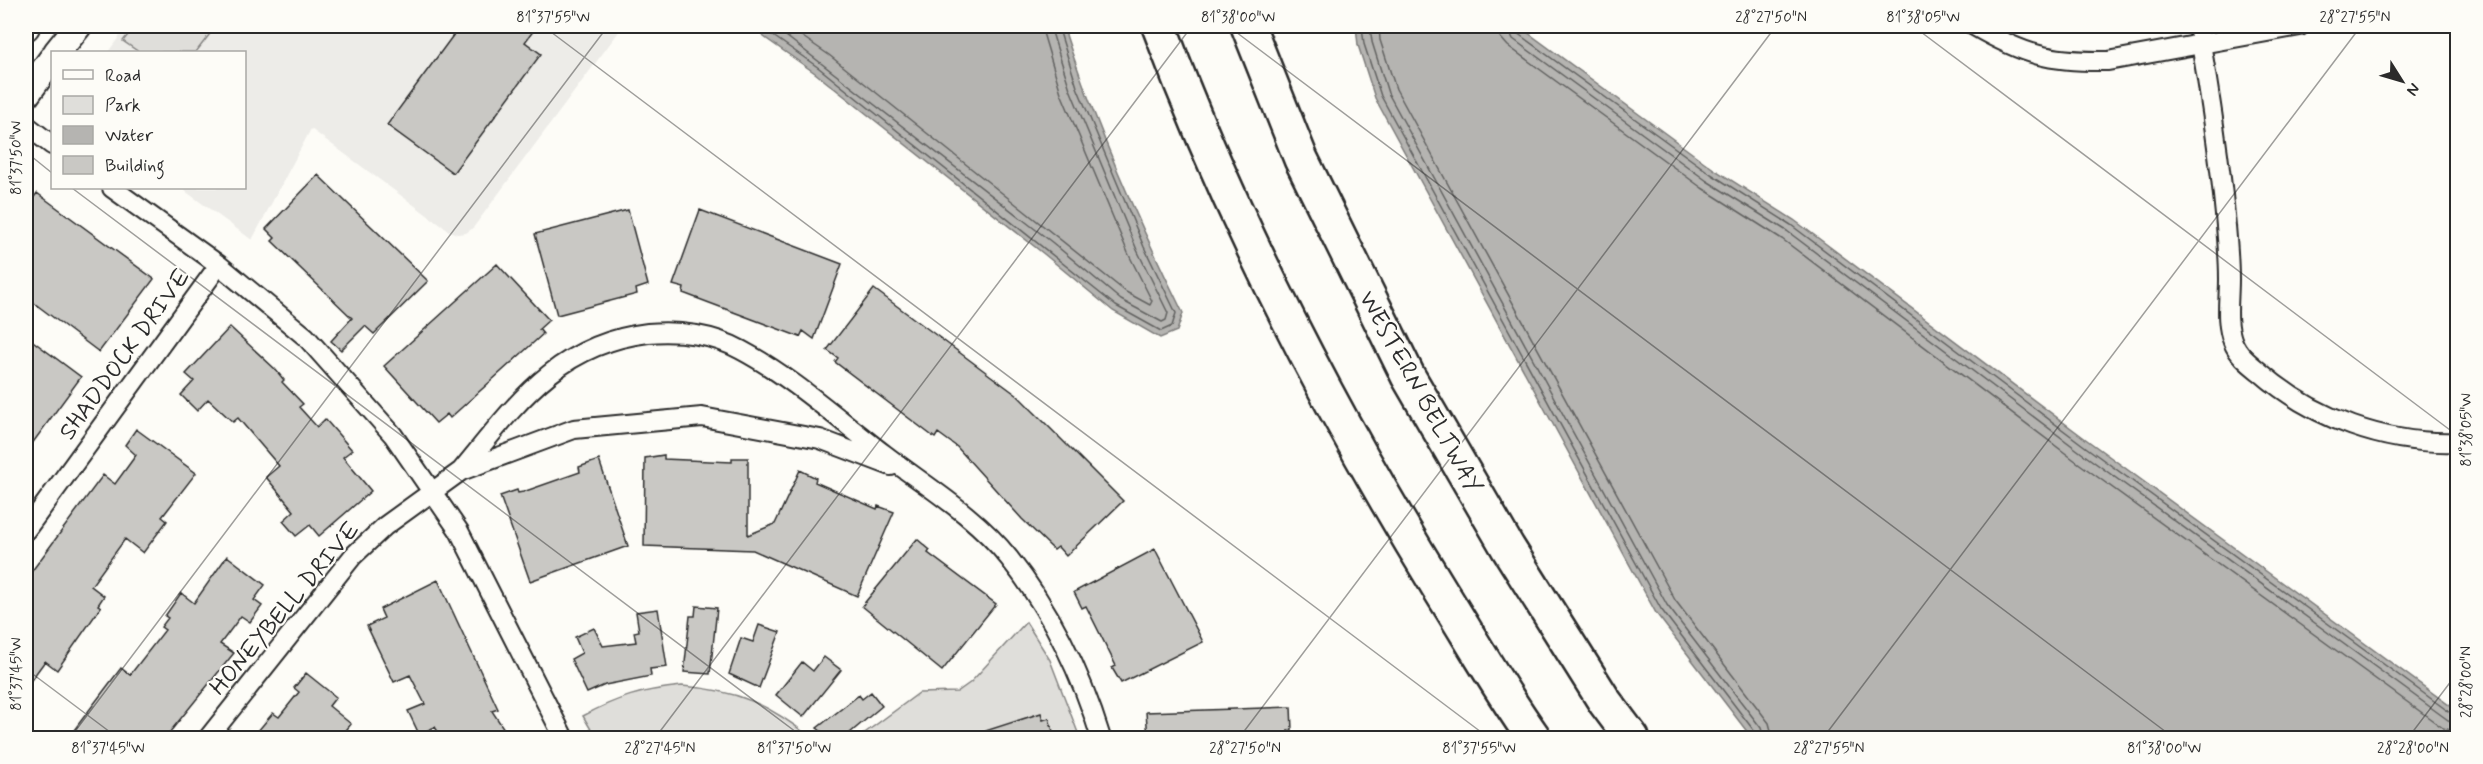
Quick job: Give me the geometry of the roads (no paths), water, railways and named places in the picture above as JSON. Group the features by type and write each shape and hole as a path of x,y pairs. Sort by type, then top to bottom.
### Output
{"highway":[{"path":"1160,26 1180,80 1282,310 1383,498 1534,738"},
{"name":"WESTERN BELTWAY","path":"1248,26 1301,159 1408,376 1508,548 1605,702 1632,738"}],"street":[{"path":"58,51 78,26"},
{"path":"1974,26 2010,47 2043,57 2075,62 2108,61 2300,26"},
{"path":"2198,26 2215,123 2226,236 2228,325 2234,344 2243,357 2277,388 2324,415 2381,435 2428,443 2457,442"},
{"path":"26,95 51,60"},
{"path":"26,125 51,144"},
{"path":"113,189 219,265 306,337 393,435 459,531 564,738"},
{"name":"SHADDOCK DRIVE","path":"26,530 219,265"},
{"name":"HONEYBELL DRIVE","path":"461,471 529,389 567,360 602,345 648,333 694,333 739,348 774,370 966,514 1008,556 1039,599 1068,648 1090,701 1101,738"},
{"name":"HONEYBELL DRIVE","path":"208,738 353,556 385,526 461,471 574,429 702,417 820,439 909,473"}],"water":[{"path":"757,26 1063,26 1118,171 1183,313 1177,331 1160,338 1113,311 815,73 764,37"},
{"path":"1356,26 1516,26 1524,30 1715,170 1794,220 2091,443 2457,711 2457,738 1752,738 1656,613 1375,98 1358,45"}]}
